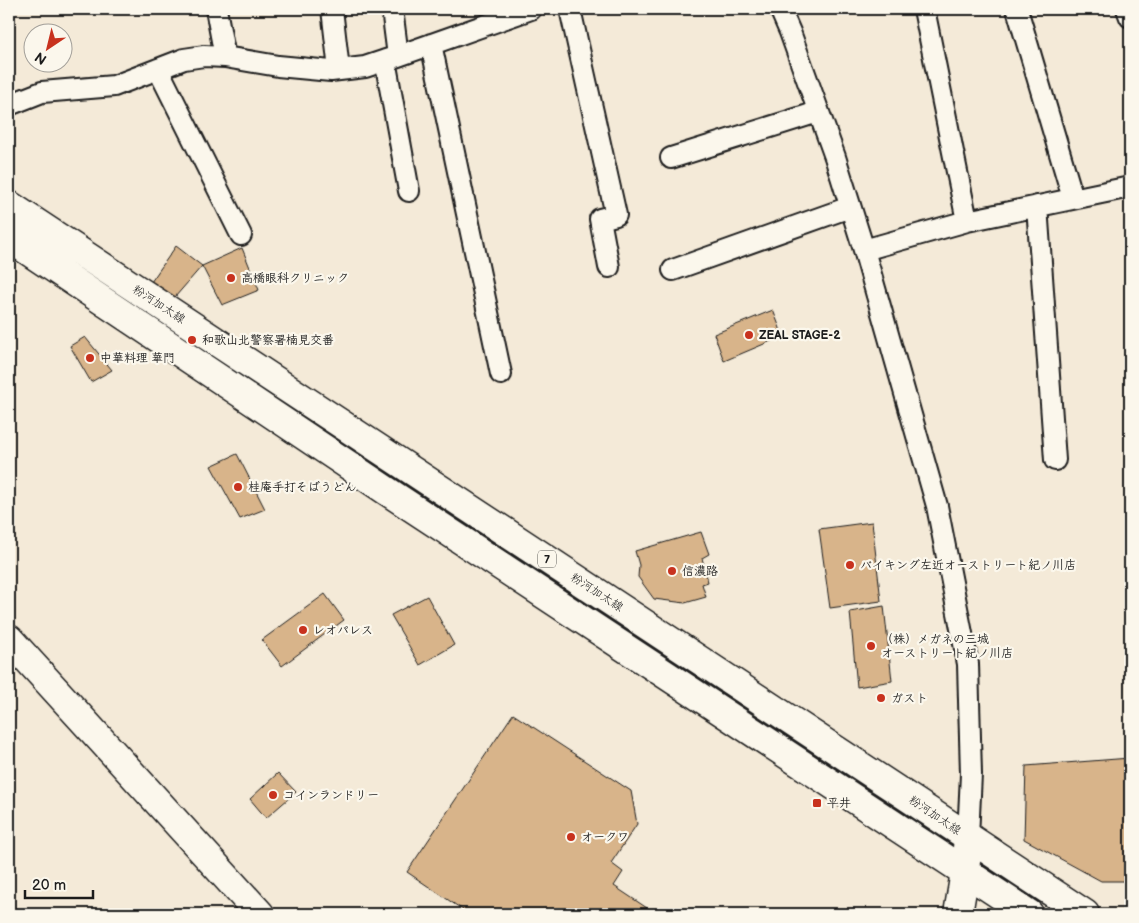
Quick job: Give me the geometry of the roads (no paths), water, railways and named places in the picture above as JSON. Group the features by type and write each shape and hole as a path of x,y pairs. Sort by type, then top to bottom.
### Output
{"main road":[{"name":"粉河加太線","path":"9,205 1085,914"},
{"path":"9,238 387,491 1029,914"},
{"path":"9,640 250,911"},
{"path":"958,914 965,872 968,837"}],"street":[{"path":"216,9 226,57"},
{"path":"332,9 339,70"},
{"path":"392,9 391,58 409,190"},
{"path":"570,9 616,215 600,219 610,267"},
{"path":"780,9 790,32 834,157 864,250 937,506 968,664 971,774 968,837"},
{"path":"924,9 967,221"},
{"path":"1018,9 1074,198"},
{"path":"1127,9 1130,17"},
{"path":"9,105 42,92 114,86 184,59 204,56 226,57 278,66 331,71 365,67 523,10"},
{"path":"431,44 501,374"},
{"path":"158,69 241,235"},
{"path":"670,158 818,112"},
{"path":"864,250 967,221 1130,187"},
{"path":"673,270 850,206"},
{"path":"1037,206 1055,460"}],"place":[{"name":"高橋眼科クリニック","path":"231,278"},
{"name":"ZEAL STAGE-2","path":"749,335"},
{"name":"和歌山北警察署楠見交番","path":"192,340"},
{"name":"中華料理 華門","path":"90,358"},
{"name":"桂庵手打そばうどん","path":"238,487"},
{"name":"バイキング左近オーストリート紀ノ川店","path":"850,565"},
{"name":"信濃路","path":"672,571"},
{"name":"レオパレス","path":"303,630"},
{"name":"（株）メガネの三城 オーストリート紀ノ川店","path":"871,646"},
{"name":"ガスト","path":"881,698"},
{"name":"コインランドリー","path":"273,795"},
{"name":"平井","path":"817,803"},
{"name":"オークワ","path":"571,837"}]}
